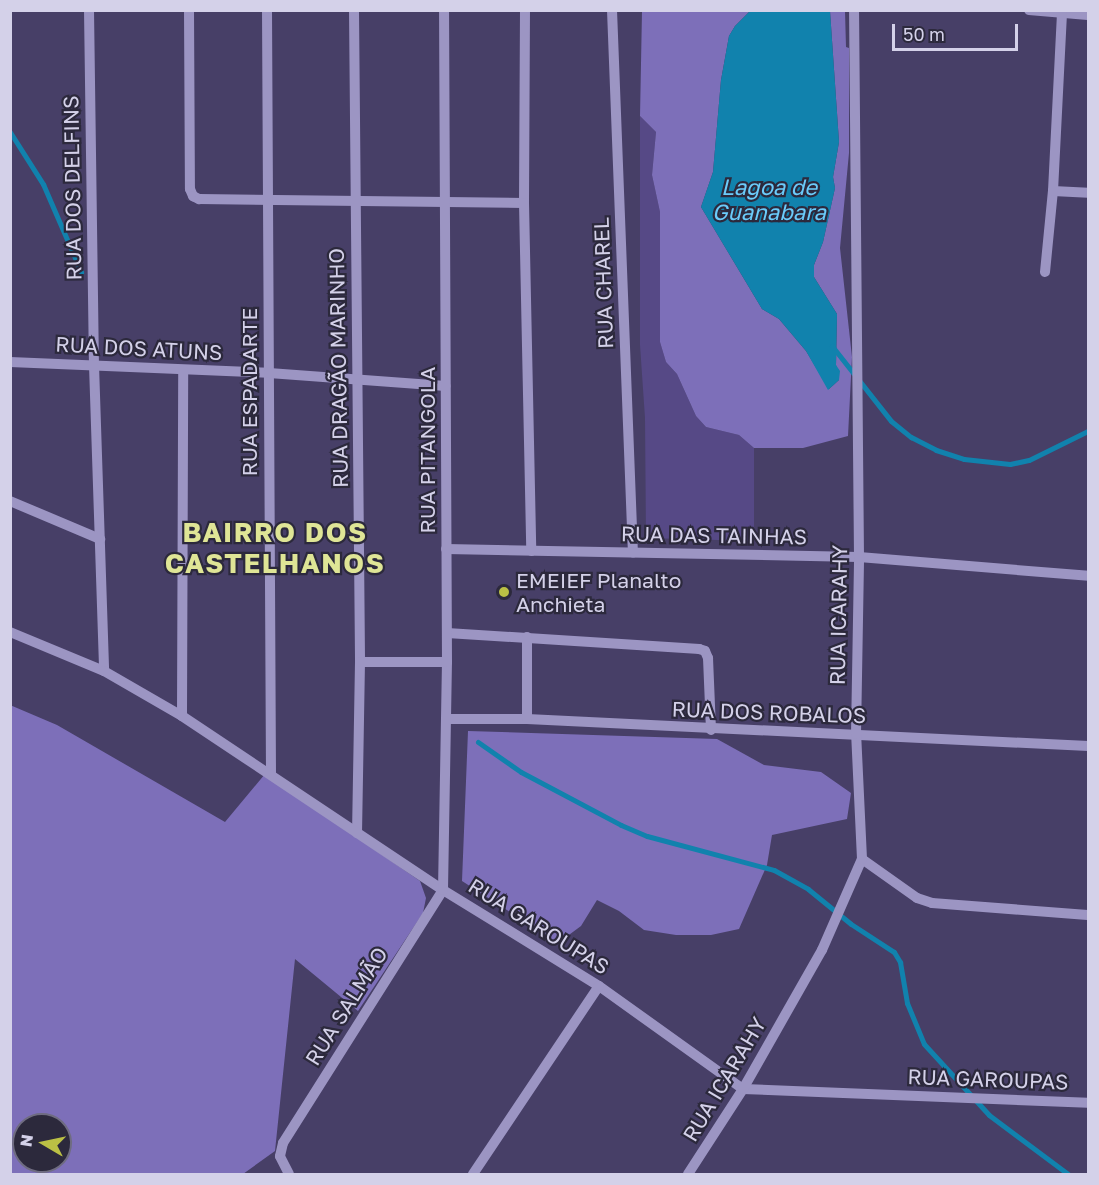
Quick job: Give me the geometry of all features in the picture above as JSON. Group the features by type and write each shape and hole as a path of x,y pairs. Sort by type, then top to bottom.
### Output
{"street":[{"name":"RUA DOS DELFINS","path":"89,10 94,365 104,671"},
{"path":"189,10 190,189 193,196 199,199 524,203"},
{"name":"RUA ESPADARTE","path":"267,10 271,773"},
{"name":"RUA DRAGÃO MARINHO","path":"354,10 360,662 357,833"},
{"name":"RUA PITANGOLA","path":"443,890 447,719 444,10"},
{"path":"525,10 524,203 531,551"},
{"name":"RUA CHAREL","path":"612,10 633,553"},
{"name":"RUA ICARAHY","path":"688,1174 743,1089 822,950 862,859 856,734 859,557 854,10"},
{"path":"1029,10 1089,15"},
{"path":"1045,272 1053,191 1062,14"},
{"path":"1053,191 1089,193"},
{"name":"RUA DOS ATUNS","path":"10,362 269,373 446,386"},
{"path":"182,716 183,371"},
{"path":"10,501 100,539"},
{"name":"RUA DAS TAINHAS","path":"446,549 859,557 1089,576"},
{"name":"RUA GAROUPAS","path":"10,632 104,671 182,716 271,773 443,890 599,986 743,1089 1089,1102"},
{"path":"447,633 705,651 708,658 711,730"},
{"path":"526,719 527,637"},
{"path":"360,662 447,662"},
{"name":"RUA DOS ROBALOS","path":"447,719 526,719 711,730 856,734 1089,746"},
{"path":"862,859 916,898 932,903 1089,915"},
{"name":"RUA SALMÃO","path":"289,1174 280,1156 283,1143 443,890"},
{"path":"473,1174 599,986"}],"shaded area":[{"path":"642,11 750,11 735,26 729,36 721,80 713,172 701,207 762,309 779,319 806,351 829,389 839,380 836,365 837,314 814,277 814,265 823,242 835,188 833,177 839,142 830,11 845,11 846,47 849,48 849,153 840,248 852,357 848,436 803,448 754,448 739,435 706,427 696,416 677,374 666,362 660,342 660,212 652,175 656,132 640,116"},
{"path":"640,116 656,132 652,175 660,212 660,342 666,362 677,374 696,416 706,427 739,435 754,448 754,541 646,538 645,418 640,345"},
{"path":"10,705 57,725 225,822 265,774 420,881 426,898 423,913 358,1011 295,959 275,1151 243,1174 11,1174"},
{"path":"468,731 717,739 764,765 821,772 851,793 847,819 772,835 767,865 739,929 711,935 676,935 644,930 619,911 597,900 581,926 558,943 462,881"}],"water":[{"name":"Lagoa de Guanabara","path":"750,11 830,11 839,142 833,177 835,188 823,242 814,265 814,277 837,314 836,365 840,371 839,380 828,390 806,351 779,319 762,309 701,207 713,172 721,80 729,36 735,26"}],"waterway":[{"path":"10,132 43,184 81,272"},
{"path":"832,346 891,421 911,437 936,450 964,459 1010,464 1029,460 1088,431"},
{"path":"478,742 521,772 621,825 647,836 774,870 808,889 851,924 894,952 900,962 907,1003 924,1044 989,1115 1068,1174"}],"place":[{"name":"EMEIEF Planalto Anchieta","path":"504,592"}],"district":[{"name":"BAIRRO DOS CASTELHANOS","path":"275,548"}]}
